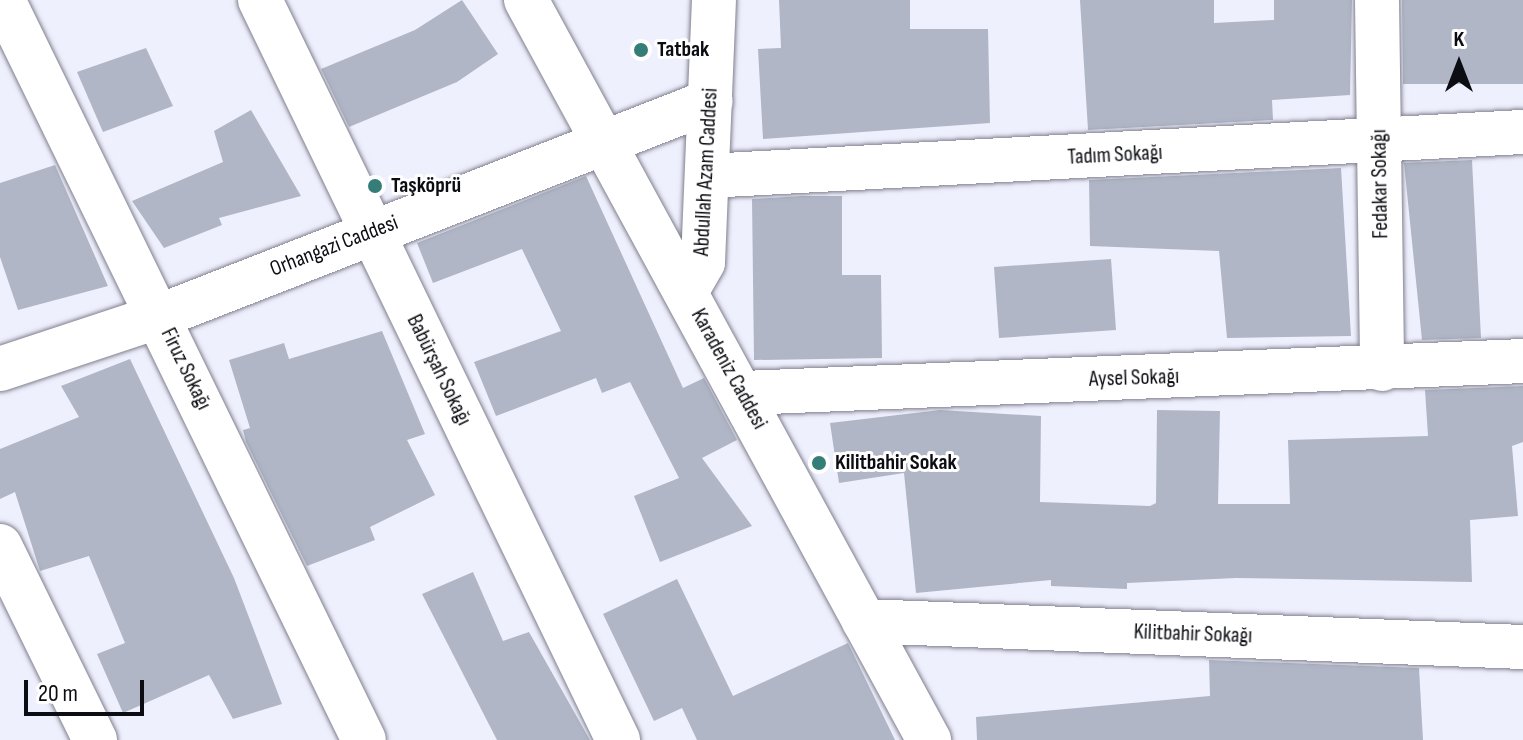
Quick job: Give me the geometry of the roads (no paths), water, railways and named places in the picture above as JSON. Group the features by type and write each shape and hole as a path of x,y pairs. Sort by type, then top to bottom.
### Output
{"street":[{"name":"Firuz Sokağı","path":"3,0 160,316 364,740"},
{"name":"Babürşah Sokağı","path":"260,0 618,740"},
{"name":"Karadeniz Caddesi","path":"526,0 744,393 929,740"},
{"name":"Abdullah Azam Caddesi","path":"686,292 703,262 714,0"},
{"name":"Fedakar Sokağı","path":"1377,0 1382,369"},
{"name":"Orhangazi Caddesi","path":"0,369 160,316 371,231 605,145 711,101"},
{"name":"Tadım Sokağı","path":"707,176 1523,132"},
{"name":"Aysel Sokağı","path":"744,393 1523,361"},
{"path":"0,546 95,740"},
{"name":"Kilitbahir Sokağı","path":"864,621 1523,647"}],"place":[{"name":"Tatbak","path":"641,50"},
{"name":"Taşköprü","path":"375,186"},
{"name":"Kilitbahir Sokak","path":"819,463"}]}
